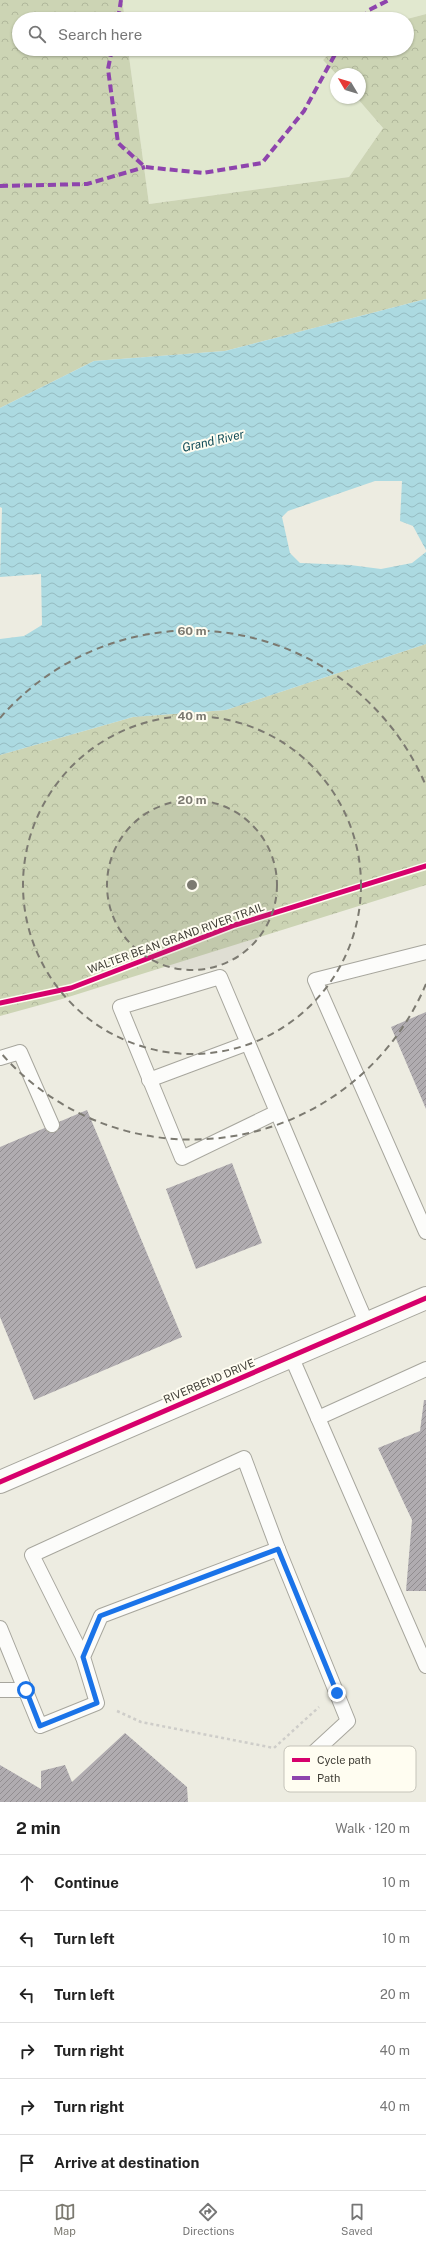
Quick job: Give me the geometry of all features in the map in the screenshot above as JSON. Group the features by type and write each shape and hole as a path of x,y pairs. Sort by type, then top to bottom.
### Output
{"street":[{"name":"RIVERBEND DRIVE","path":"0,1482 426,1298"}],"lane":[{"path":"426,952 315,980 426,1232"},
{"path":"278,1112 182,1158 120,1007 220,977 278,1112 367,1324"},
{"path":"149,1080 248,1043"},
{"path":"0,1058 20,1052 52,1125"},
{"path":"291,1356 426,1666"},
{"path":"318,1418 426,1369"},
{"path":"0,1628 40,1726 97,1703 83,1657 32,1555 244,1458 278,1549 348,1721 321,1746"},
{"path":"83,1657 100,1616 278,1549"},
{"path":"0,1690 26,1690"}],"path":[{"path":"97,1703 141,1722 274,1748 337,1693"}],"green space":[{"path":"0,0 122,0 124,12 12,12 12,56 129,56 149,204 349,177 383,128 362,104 366,104 366,68 330,68 323,60 327,56 414,56 414,17 426,14 426,299 225,351 94,361 0,408"},
{"path":"122,0 426,0 426,14 414,17 414,12 124,12"},
{"path":"129,56 327,56 323,60 330,68 330,104 362,104 383,128 349,177 149,204"},
{"path":"426,644 426,885 62,999 0,1016 0,755 133,717 226,710"}],"water":[{"name":"Grand River","path":"426,299 426,550 413,526 400,521 402,481 375,481 288,511 282,517 290,553 300,563 350,565 381,569 412,563 426,552 426,644 226,710 133,717 0,755 0,639 24,636 42,625 41,574 0,577 2,508 0,507 0,408 94,361 225,351"}],"building":[{"path":"426,1012 426,1109 391,1027"},
{"path":"87,1110 182,1337 34,1400 0,1317 0,1147"},
{"path":"232,1163 262,1243 196,1269 166,1189"},
{"path":"424,1400 426,1400 426,1591 406,1591 412,1520 378,1448 420,1431"},
{"path":"125,1733 187,1787 188,1802 0,1802 0,1765 41,1789 41,1771 65,1765 72,1782"}],"marked path":[{"path":"119,12 121,0"},
{"path":"367,12 389,0"},
{"path":"111,56 108,69 118,143 145,167 203,173 262,163 304,111 334,56"},
{"path":"0,186 87,184 145,167"}],"cycle path":[{"name":"WALTER BEAN GRAND RIVER TRAIL","path":"0,1003 71,988 235,925 426,866"},
{"path":"0,1482 426,1298"}],"route":[{"path":"26,1690 40,1726 97,1703 83,1657 100,1616 278,1549 337,1693"}]}
